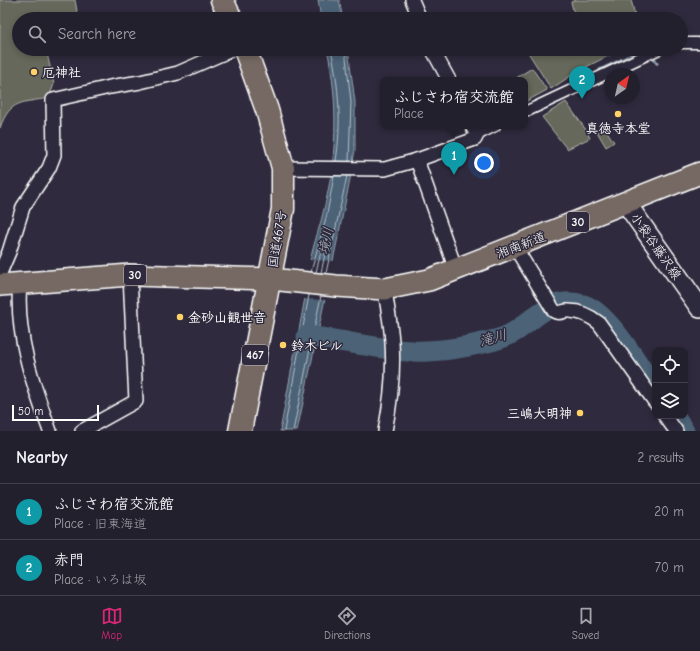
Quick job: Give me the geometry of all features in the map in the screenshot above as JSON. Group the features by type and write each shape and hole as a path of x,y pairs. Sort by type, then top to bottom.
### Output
{"highway":[{"path":"222,0 228,12"},
{"name":"国道467号","path":"240,431 271,279 283,209 283,168 267,110 248,56"}],"main road":[{"name":"湘南新道","path":"271,279 336,286 385,289 429,280 700,173"},
{"name":"小袋谷藤沢線","path":"626,203 700,308"},
{"name":"30","path":"10,284 130,275 271,279"}],"street":[{"path":"416,1 418,12"},
{"path":"688,43 700,43"},
{"path":"0,273 9,252 23,207 49,168 54,155 53,100 178,73 217,56"},
{"path":"436,56 447,77"},
{"path":"528,111 644,56"},
{"path":"283,168 385,169 417,160 486,129"},
{"path":"417,160 456,270"},
{"path":"515,247 551,307 557,313 568,311 580,312 590,316 599,323 652,398"},
{"path":"82,431 136,401 130,275"},
{"path":"10,284 21,321 24,344 39,401 50,431"},
{"path":"385,289 392,341 392,390 385,431"},
{"path":"667,419 676,431"}],"green space":[{"path":"0,0 75,0 76,12 12,12 12,56 48,56 54,84 49,98 25,102 13,107 8,112 0,128"},
{"path":"575,0 631,0 634,12 574,12 571,2"},
{"path":"530,56 608,56 578,71 551,89"},
{"path":"532,68 547,90 528,100 528,77 518,77"},
{"path":"566,102 590,138 567,149 542,117"},
{"path":"604,127 614,142 606,147 596,130"}],"water":[{"path":"318,0 339,0 342,12 320,12"},
{"name":"境川","path":"328,56 349,56 355,102 355,150 297,431 280,431 307,287 310,259 328,193 334,152 335,111"}],"pier":[{"path":"307,260 335,261 326,300 303,299"}],"waterway":[{"path":"600,70 630,56"},
{"path":"653,57 657,63"},
{"name":"滝川","path":"307,336 396,350 446,350 483,343 507,336 546,309 557,304 569,303 584,305 603,318 613,329 652,385"},
{"name":"滝川","path":"676,419 684,431"}],"place":[{"name":"厄神社","path":"34,72"},
{"name":"赤門","path":"582,99"},
{"name":"真徳寺本堂","path":"618,114"},
{"name":"ふじさわ宿交流館","path":"454,175"},
{"name":"金砂山観世音","path":"180,317"},
{"name":"鈴木ビル","path":"283,345"},
{"name":"三嶋大明神","path":"580,413"}]}
